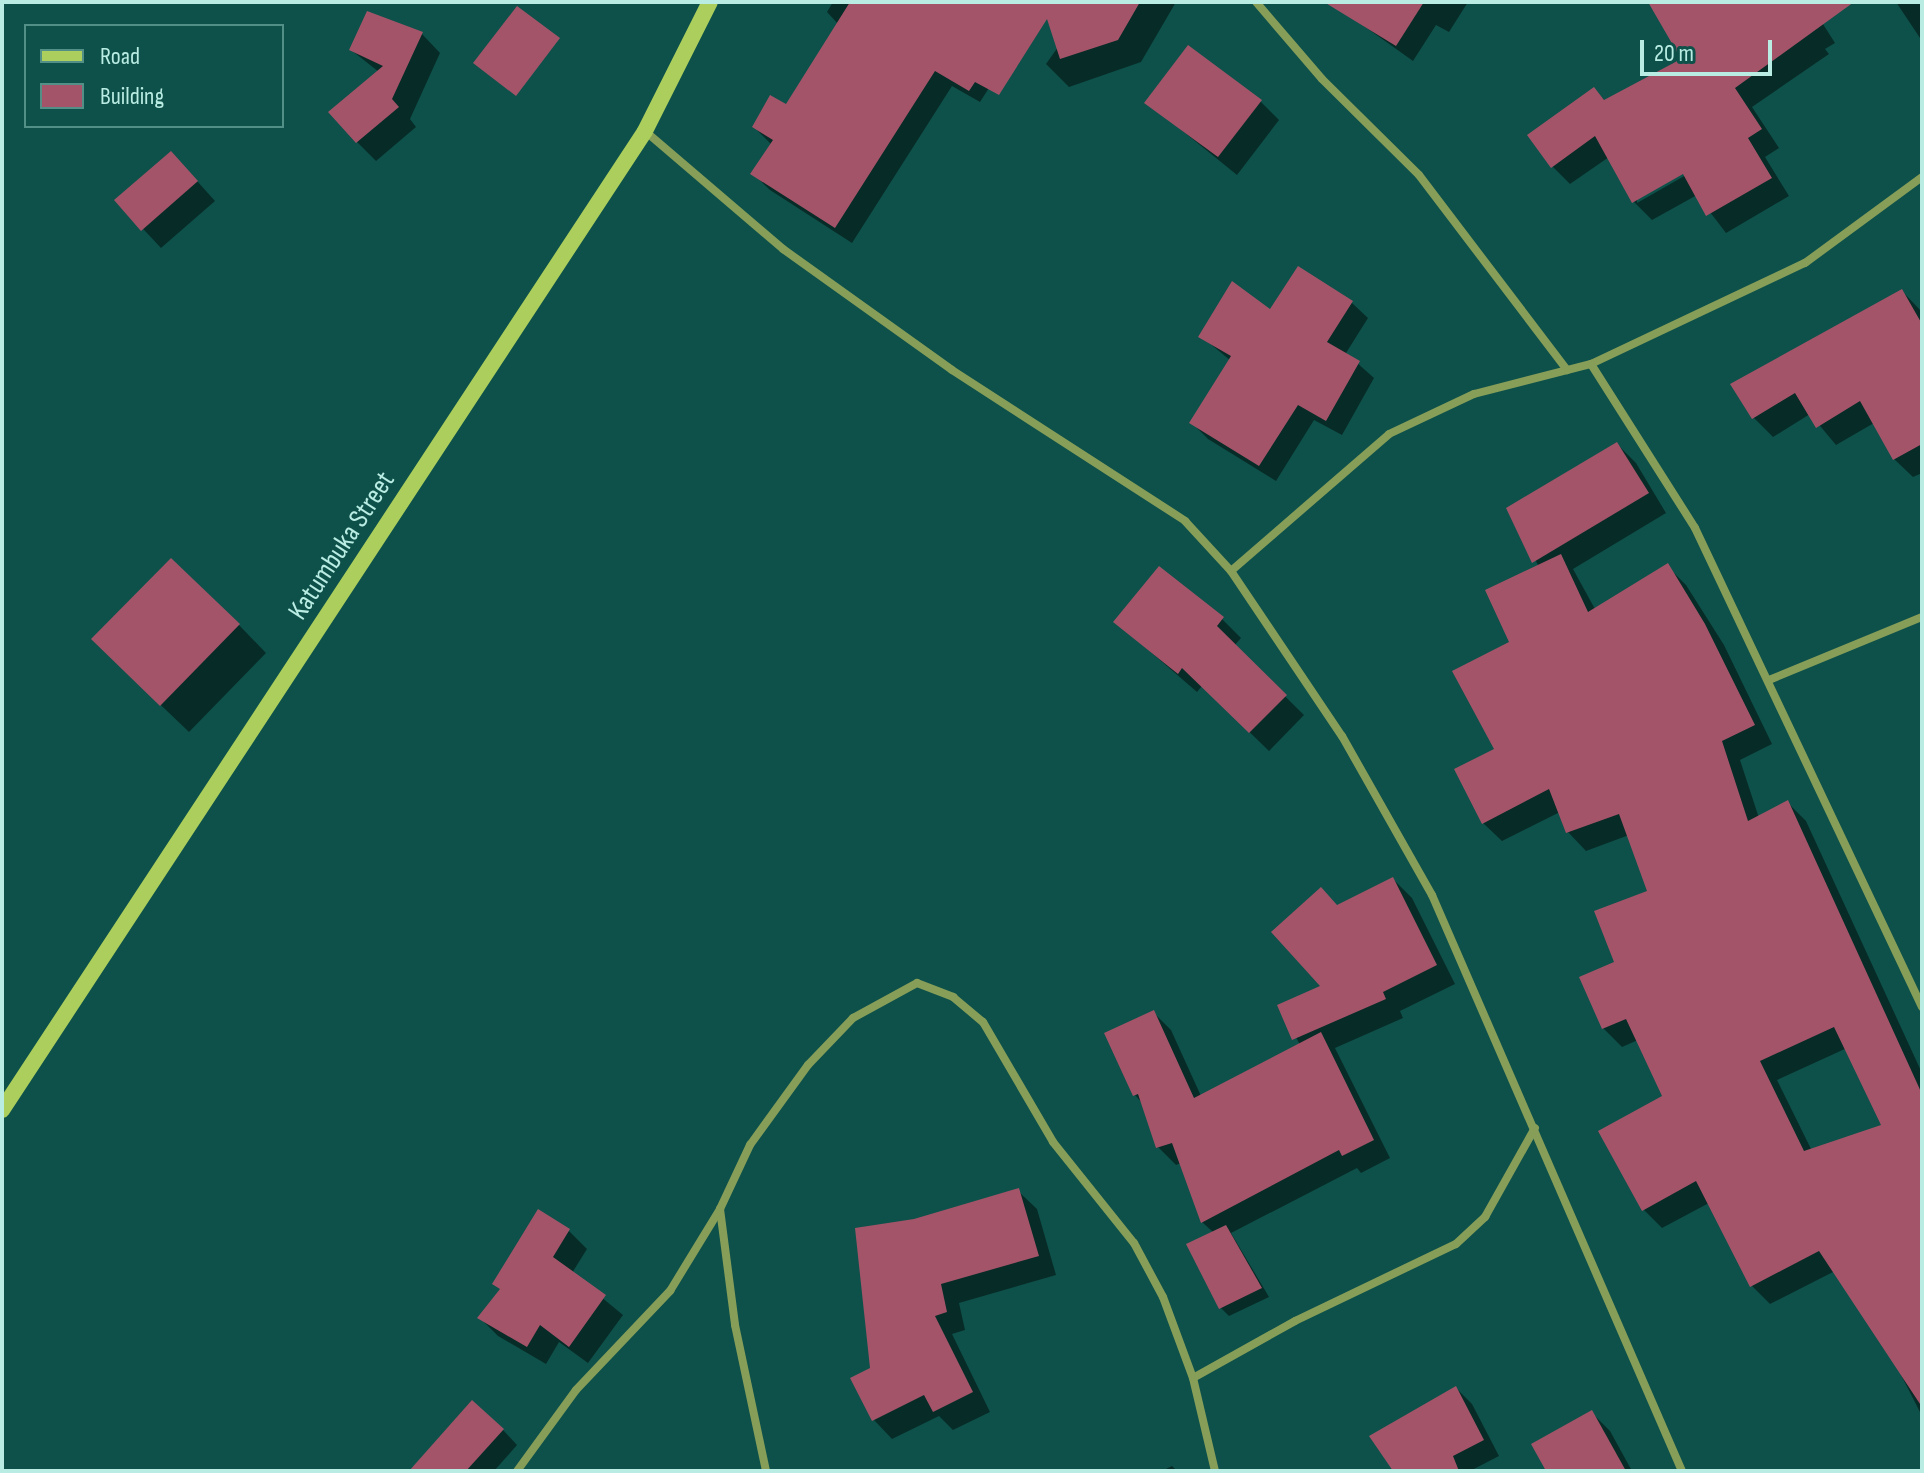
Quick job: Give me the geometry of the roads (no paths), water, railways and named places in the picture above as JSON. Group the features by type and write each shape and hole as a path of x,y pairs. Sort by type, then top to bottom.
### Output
{"main road":[{"name":"Katumbuka Street","path":"2,1110 645,131 710,2"}],"street":[{"path":"1256,2 1322,79 1419,175 1567,370"},
{"path":"645,131 783,249 952,370 1185,521 1231,571 1342,736 1432,895 1682,1471"},
{"path":"1231,571 1389,434 1474,394 1591,364 1805,263 1922,177"},
{"path":"1591,364 1695,528 1769,680 1798,751 1922,1007"},
{"path":"1769,680 1922,617"},
{"path":"517,1471 576,1390 670,1291 720,1209 750,1145 808,1065 853,1018 917,983 953,997 983,1022 1053,1142 1134,1243 1163,1297 1193,1378 1215,1471"},
{"path":"1193,1378 1295,1321 1456,1244 1485,1217 1535,1128"},
{"path":"720,1209 735,1325 766,1471"}]}
